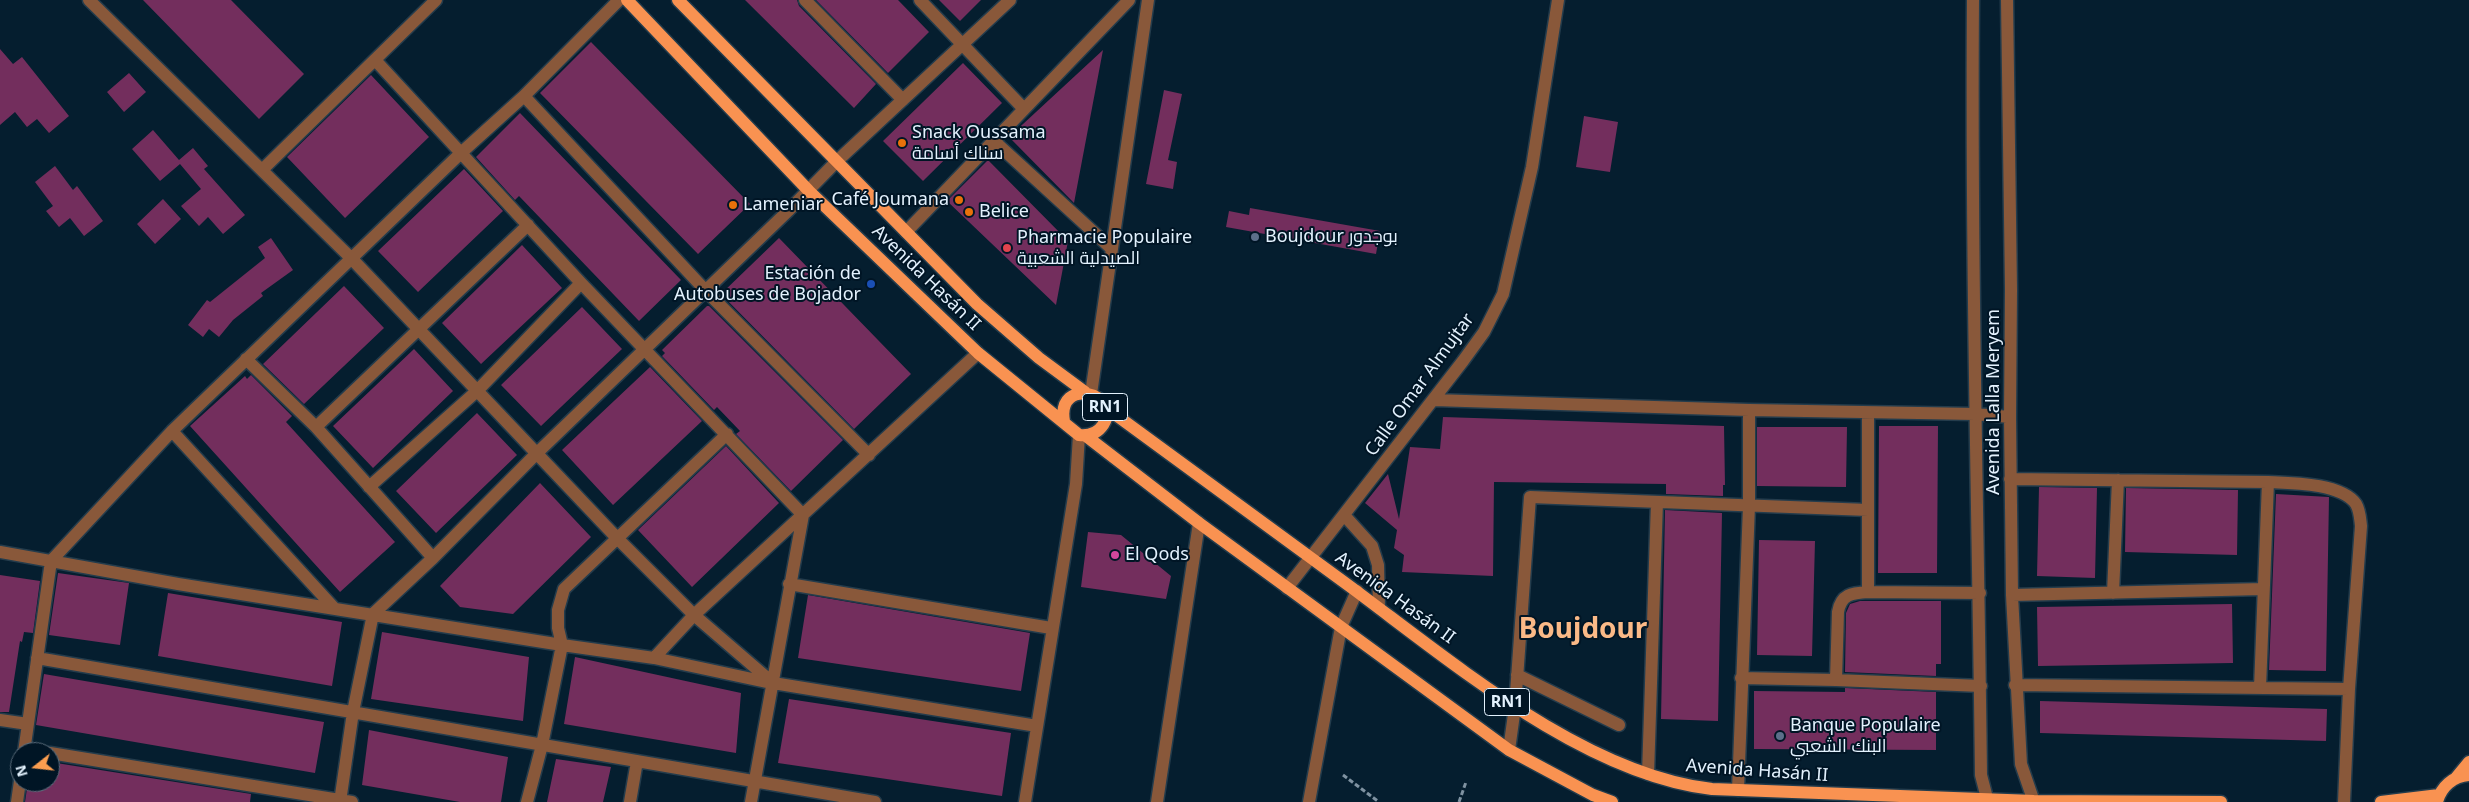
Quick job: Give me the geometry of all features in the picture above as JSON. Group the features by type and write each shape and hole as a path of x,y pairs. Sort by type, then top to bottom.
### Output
{"main road":[{"name":"Avenida Hasán II","path":"627,0 809,191 978,353 1064,421"},
{"name":"Avenida Hasán II","path":"678,0 977,304 1039,358 1088,393"},
{"name":"RN1","path":"1082,435 1098,431 1105,420 1105,407 1097,397 1088,393 1072,396 1067,401 1063,414 1064,421 1068,427 1082,435 1341,628 1509,750 1592,798 1612,802"},
{"name":"Avenida Hasán II","path":"1105,407 1515,707 1615,761 1648,774 1685,786 1807,798 2222,802"},
{"path":"2381,802 2438,798 2469,762"},
{"path":"2455,779 2469,775"}],"street":[{"path":"89,0 420,328 536,454 694,615 774,683"},
{"path":"262,170 376,61 436,0"},
{"path":"25,742 51,561 172,431 462,152 524,96 619,0"},
{"path":"805,0 903,100"},
{"path":"920,0 1024,109"},
{"path":"60,755 344,801 353,712 373,614 433,558 536,454 809,191 837,161 1010,0"},
{"path":"906,232 1129,0"},
{"path":"1088,393 1112,250 1148,0"},
{"name":"Calle Omar Almujtar","path":"1287,588 1434,400 1484,332 1503,294 1532,167 1558,0"},
{"name":"Avenida Lalla Meryem","path":"1973,0 1973,289 1980,592 1981,776 1987,801"},
{"name":"Avenida Lalla Meryem","path":"2007,0 2012,288 2010,479 2015,685 2021,764 2034,801"},
{"path":"376,61 581,283 803,515"},
{"path":"524,96 706,291 869,455"},
{"path":"994,141 1112,250"},
{"path":"316,427 528,225"},
{"path":"369,488 477,391 581,283"},
{"path":"654,658 694,615 978,353"},
{"path":"246,360 316,427 433,558"},
{"path":"1434,400 1749,410 1975,414 2010,417"},
{"path":"1738,790 1749,506 1749,410"},
{"path":"1868,413 1868,592"},
{"path":"172,431 334,609"},
{"path":"527,802 542,745 562,646 558,628 558,610 564,589 727,434"},
{"path":"1025,802 1051,628 1076,484 1082,435"},
{"path":"2010,479 2268,482 2308,485 2342,492 2355,503 2360,513 2344,802"},
{"path":"2112,593 2118,480"},
{"path":"2260,688 2268,482"},
{"path":"1509,750 1515,707 1530,497 1868,510"},
{"path":"1648,774 1657,502"},
{"path":"751,802 803,515"},
{"path":"1344,515 1372,546 1378,565 1379,608"},
{"path":"1158,802 1199,523"},
{"path":"0,552 562,646 654,658 774,683 1036,726"},
{"path":"789,584 1051,628"},
{"path":"2012,595 2264,589"},
{"path":"1310,802 1341,628 1357,592"},
{"path":"1836,680 1839,605 1846,596 1851,593 1868,592 1980,592"},
{"path":"37,658 875,802"},
{"path":"1517,675 1619,725"},
{"path":"1741,678 1981,686"},
{"path":"2015,685 2349,689"},
{"path":"0,720 28,724"},
{"path":"630,802 638,761"}],"path":[{"path":"1343,775 1379,802"},
{"path":"1459,802 1466,782"}],"building":[{"path":"143,0 231,0 304,74 259,119"},
{"path":"745,0 797,0 799,6 876,84 854,108"},
{"path":"816,0 898,0 929,32 888,73"},
{"path":"939,0 981,0 960,21"},
{"path":"591,42 750,204 698,254 540,93"},
{"path":"0,49 13,64 22,57 69,116 49,133 37,119 27,127 15,112 0,125"},
{"path":"1103,50 1074,203 1009,137"},
{"path":"963,63 1002,103 923,181 883,141"},
{"path":"129,73 146,92 124,112 107,92"},
{"path":"371,75 429,137 345,218 287,157"},
{"path":"1164,90 1182,94 1168,160 1177,162 1173,189 1146,184"},
{"path":"520,113 681,280 639,321 519,196 515,200 476,157"},
{"path":"1584,116 1618,122 1610,172 1576,167"},
{"path":"153,130 179,160 193,148 208,166 204,169 245,215 223,234 208,217 199,226 181,206 201,189 180,164 160,181 132,149"},
{"path":"988,160 1068,241 1056,305 947,201"},
{"path":"55,166 73,190 77,186 103,221 84,236 70,218 59,227 46,211 53,206 35,182"},
{"path":"464,169 503,211 418,292 378,251"},
{"path":"163,199 181,219 155,244 137,224"},
{"path":"1250,208 1380,231 1376,254 1226,227 1229,211 1249,215"},
{"path":"271,238 293,270 261,293 263,296 233,320 219,337 209,329 203,337 188,325 207,300 210,302 265,258 258,247"},
{"path":"779,238 911,374 854,429 721,294"},
{"path":"522,245 562,288 481,364 442,323"},
{"path":"344,286 384,328 304,404 263,364"},
{"path":"707,306 843,440 791,491 736,434 740,431 717,407 714,410 662,356 665,353 662,350"},
{"path":"582,307 622,349 541,426 501,385"},
{"path":"414,349 453,391 373,468 333,426"},
{"path":"650,367 702,421 613,505 562,450"},
{"path":"251,375 292,416 286,422 395,542 340,592 190,426 245,376 247,379"},
{"path":"477,413 517,455 436,533 396,491"},
{"path":"1443,417 1724,426 1725,485 1723,485 1723,496 1666,494 1666,484 1494,482 1493,576 1402,572 1404,555 1394,548 1397,530 1365,503 1388,474 1399,519 1410,447 1440,449"},
{"path":"1879,426 1938,426 1937,573 1878,573"},
{"path":"1757,427 1847,427 1846,487 1757,486"},
{"path":"726,446 779,503 692,587 638,530"},
{"path":"540,483 591,537 513,614 460,607 440,586"},
{"path":"2039,487 2097,488 2095,578 2037,576"},
{"path":"2126,488 2238,490 2237,555 2125,552"},
{"path":"2276,494 2329,497 2326,671 2269,670"},
{"path":"1665,510 1722,513 1718,721 1661,719"},
{"name":"El Qods","path":"1088,532 1121,535 1171,576 1166,599 1081,587"},
{"path":"1759,540 1815,541 1812,656 1757,655"},
{"path":"58,573 129,583 120,645 49,635"},
{"path":"0,575 40,581 33,633 24,632 22,642 20,641 9,712 0,712"},
{"path":"168,593 342,622 332,686 158,656"},
{"path":"808,595 1030,633 1021,691 798,658"},
{"path":"1860,601 1941,601 1941,664 1936,664 1936,676 1845,672 1846,613 1850,604"},
{"path":"2232,604 2233,663 2038,666 2037,607"},
{"path":"382,632 529,657 523,721 371,699"},
{"path":"575,657 741,693 736,753 564,724"},
{"path":"44,674 324,722 315,773 36,725"},
{"path":"1845,688 1936,692 1936,750 1754,749 1754,691 1845,692"},
{"path":"789,699 1011,733 1002,796 778,763"},
{"path":"2040,701 2327,709 2326,741 2040,733"},
{"path":"369,730 508,757 501,802 460,802 362,785"},
{"path":"556,759 611,767 603,802 547,802"},
{"path":"60,764 251,794 250,802 25,802 26,792 60,792"}],"place":[{"name":"Snack Oussama سناك أسامة","path":"902,143"},
{"name":"Café Joumana","path":"959,200"},
{"name":"Lameniar","path":"733,205"},
{"name":"Belice","path":"969,212"},
{"name":"Boujdour بوجدور","path":"1255,237"},
{"name":"Pharmacie Populaire الصيدلية الشعبية","path":"1007,248"},
{"name":"Estación de Autobuses de Bojador","path":"871,284"},
{"name":"El Qods","path":"1115,555"},
{"name":"Banque Populaire البنك الشعبي","path":"1780,736"}],"district":[{"name":"Boujdour","path":"1583,630"}]}
